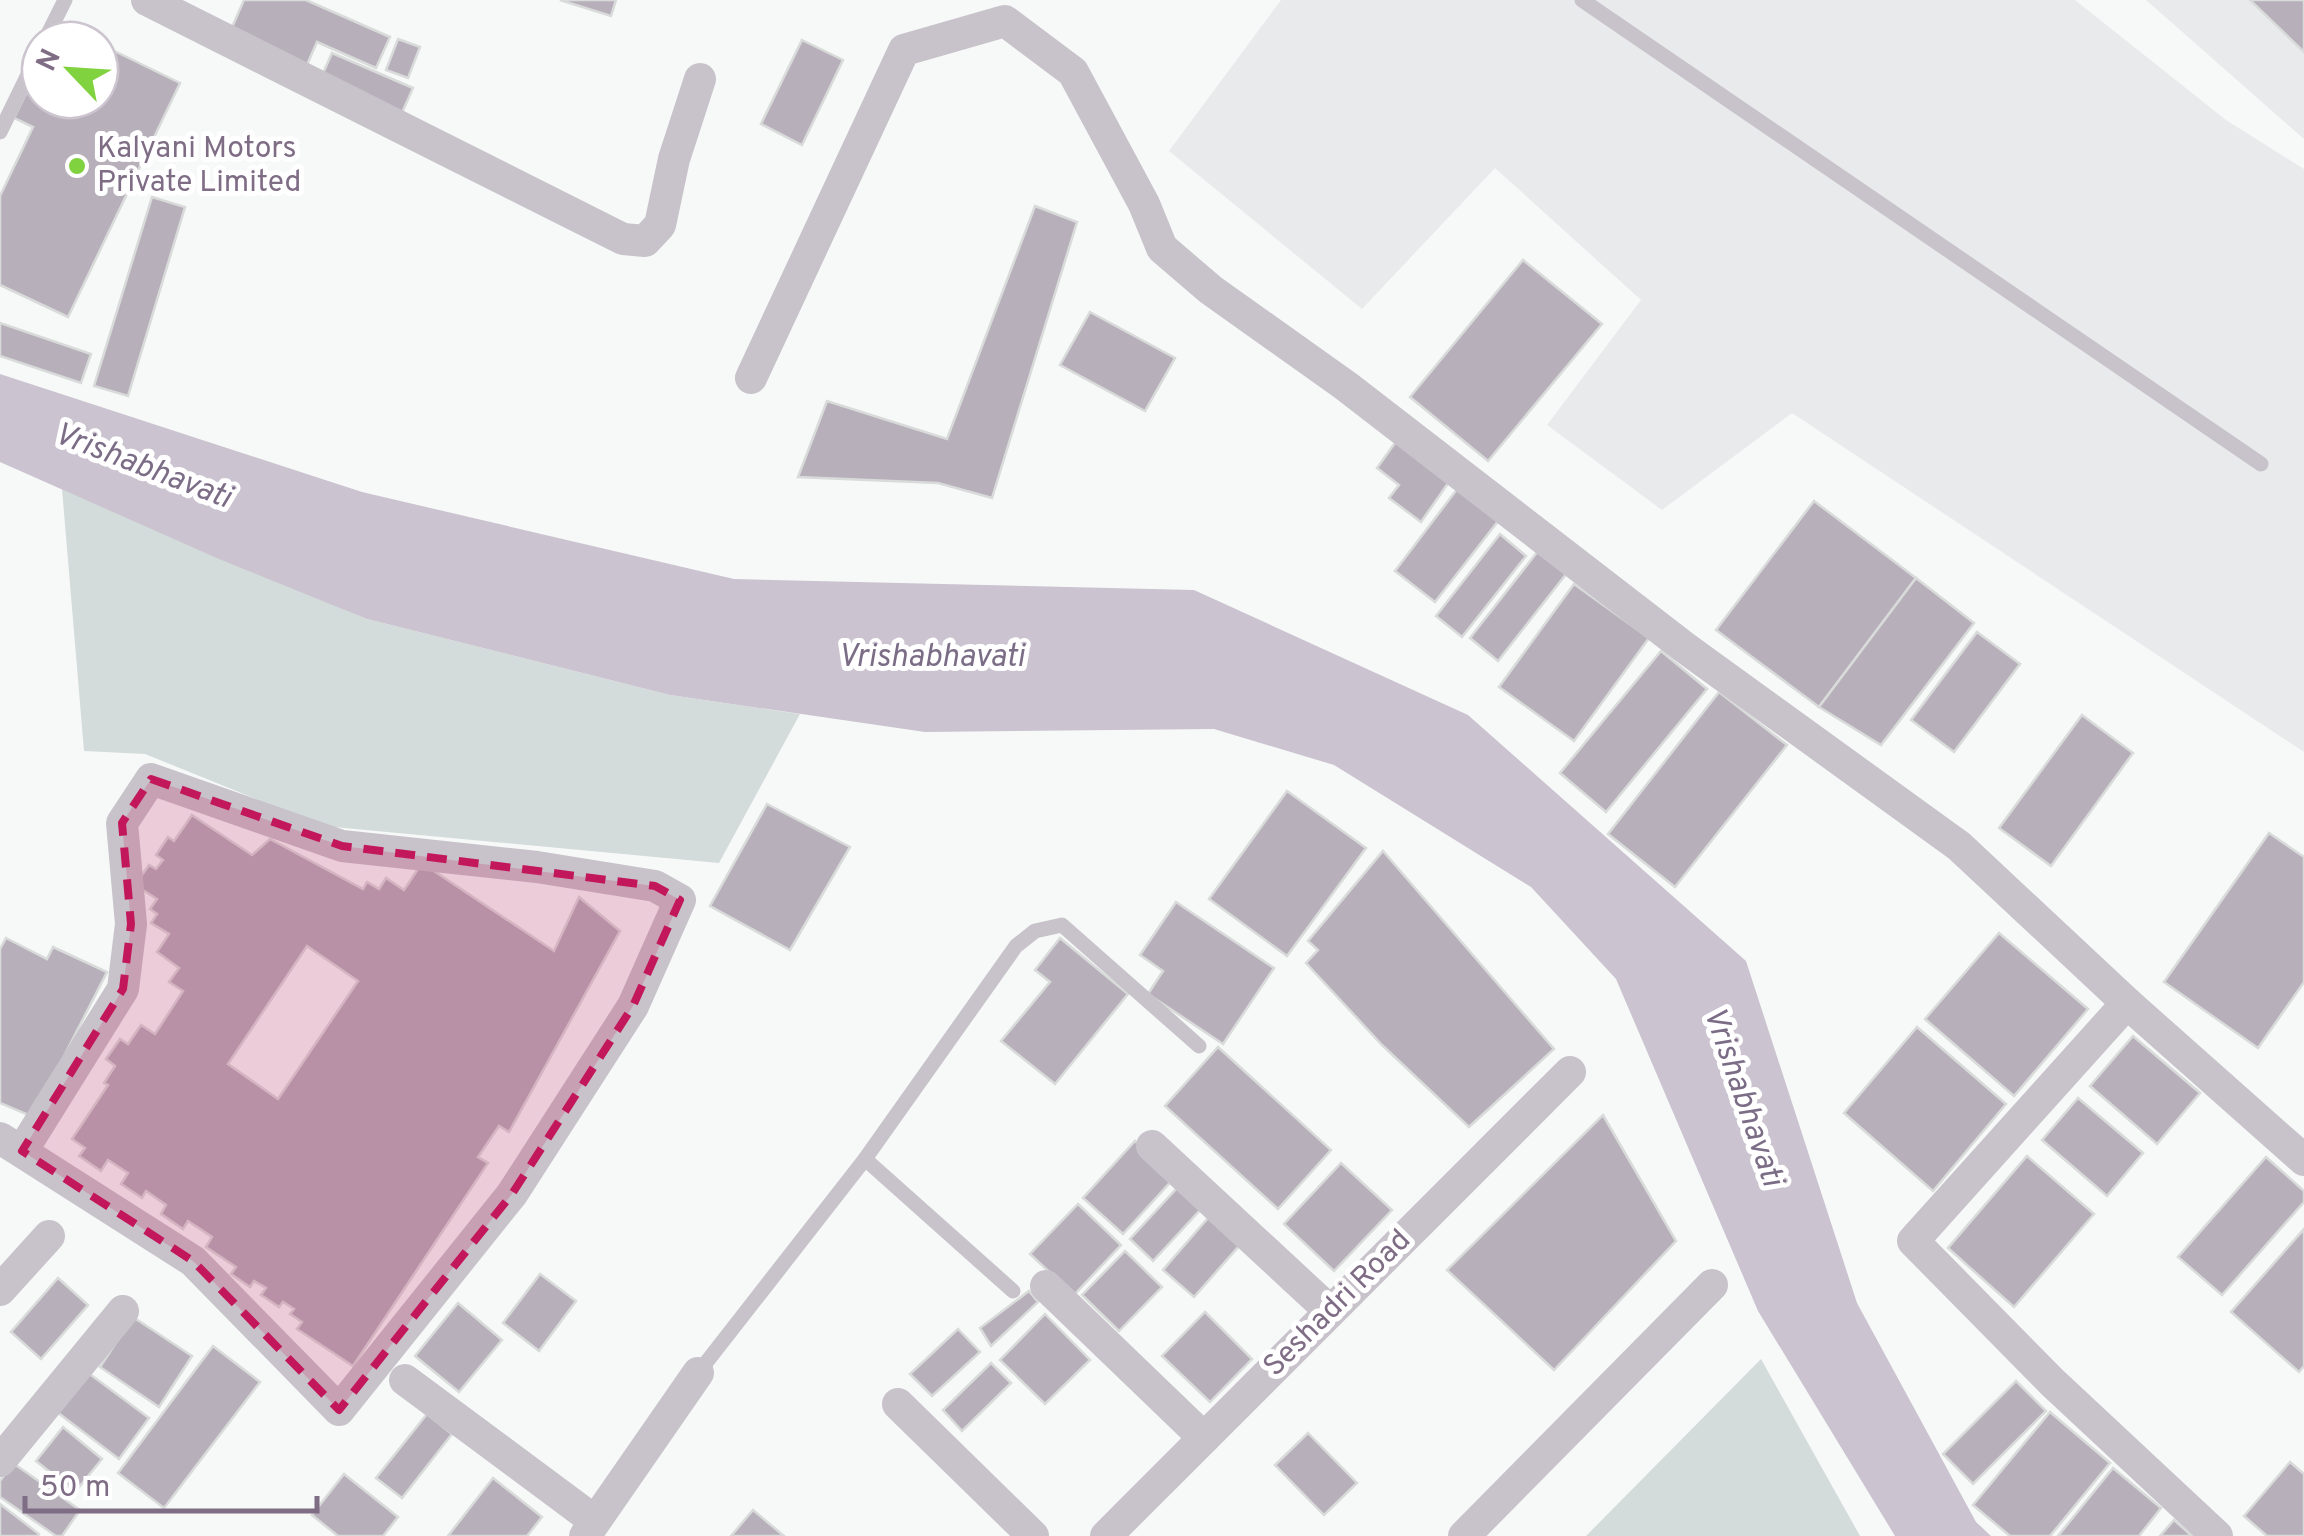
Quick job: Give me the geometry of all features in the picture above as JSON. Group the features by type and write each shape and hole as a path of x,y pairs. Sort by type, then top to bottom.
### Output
{"street":[{"path":"147,0 622,239 645,241 660,225 674,159 700,79"},
{"path":"751,378 904,50 1005,22 1073,72 1144,204 1162,248 1211,290 1346,386 1684,647 1959,846 2127,1003 2304,1160"},
{"path":"152,779 342,846 655,886 680,900 633,1006 512,1194 340,1410 193,1261 11,1144 124,989 131,924 122,823 152,779"},
{"path":"2127,1003 1914,1240 2052,1382 2216,1536"},
{"name":"Seshadri Road","path":"1106,1536 1570,1072"},
{"path":"1152,1146 1330,1312"},
{"path":"0,1290 49,1236"},
{"path":"1464,1536 1712,1285"},
{"path":"1046,1286 1204,1438"},
{"path":"0,1461 123,1311"},
{"path":"406,1380 590,1529 698,1373"},
{"path":"898,1404 1033,1536"}],"lane":[{"path":"1582,0 2261,464"},
{"path":"0,132 20,91"},
{"path":"698,1373 865,1159 1016,946 1036,931 1062,925 1199,1046"},
{"path":"865,1159 1013,1291"}],"highlighted area":[{"path":"151,779 342,846 655,886 680,900 633,1006 512,1194 339,1410 193,1261 22,1151 123,989 131,924 122,823"}],"shaded area":[{"path":"1281,0 2075,0 2226,120 2304,169 2304,752 1792,413 1662,510 1547,425 1641,300 1495,168 1362,309 1169,151"},
{"path":"2146,0 2304,0 2304,139"},
{"path":"62,489 367,619 670,695 800,714 719,863 323,826 145,754 84,751"},
{"path":"1761,1359 1860,1536 1586,1536"}],"water":[{"name":"Vrishabhavati","path":"0,374 362,492 734,579 1194,590 1468,715 1746,961 1857,1303 1976,1522 1991,1536 1895,1536 1758,1311 1616,979 1531,887 1334,765 1214,729 925,732 670,695 367,619 219,559 0,462"}],"building":[{"path":"244,0 306,0 390,37 376,68 317,42 306,67 229,34"},
{"path":"560,0 616,0 611,16"},
{"path":"2250,0 2304,0 2304,52"},
{"path":"398,39 420,47 408,78 386,70"},
{"path":"802,40 843,60 802,145 761,124"},
{"path":"332,53 413,88 401,115 320,80"},
{"path":"120,54 180,83 68,317 0,285 0,196 33,127 14,118 20,106 20,120 120,120"},
{"path":"152,197 185,207 128,396 94,386"},
{"path":"1035,206 1077,222 992,498 938,483 798,477 827,401 947,439"},
{"path":"1523,260 1602,324 1488,461 1410,397"},
{"path":"1090,312 1175,358 1145,411 1060,365"},
{"path":"0,323 91,354 81,383 0,356"},
{"path":"1397,440 1451,479 1421,522 1389,498 1399,485 1377,468"},
{"path":"1458,488 1499,520 1435,602 1395,571"},
{"path":"1814,501 1916,578 1819,707 1716,630"},
{"path":"1500,534 1526,556 1462,637 1436,616"},
{"path":"1538,551 1567,573 1498,661 1470,638"},
{"path":"1916,578 1974,623 1881,745 1819,707"},
{"path":"1574,584 1649,638 1574,741 1499,687"},
{"path":"1977,632 2020,664 1954,752 1911,720"},
{"path":"1661,651 1707,689 1606,812 1560,773"},
{"path":"1719,692 1787,745 1675,887 1608,834"},
{"path":"2082,715 2133,753 2051,866 1999,828"},
{"path":"1287,791 1366,848 1287,956 1209,899"},
{"path":"767,804 850,847 790,950 710,906"},
{"path":"192,815 252,855 270,839 363,889 367,882 379,889 386,878 404,890 422,863 554,951 579,897 620,931 509,1132 499,1126 478,1157 488,1163 353,1366 297,1329 302,1322 290,1314 294,1309 283,1302 279,1307 261,1295 266,1288 254,1281 250,1287 231,1274 236,1267 206,1247 212,1237 188,1221 183,1229 161,1214 166,1205 146,1191 142,1198 121,1184 128,1173 108,1160 101,1171 79,1156 85,1148 72,1139 108,1085 104,1083 115,1066 106,1059 120,1039 128,1044 141,1025 155,1034 183,991 169,982 179,968 157,952 169,934 151,923 157,914 150,909 157,899 135,885 149,865 156,869 163,860 156,855 168,837 174,841","holes":["307,946 358,981 278,1099 228,1064"]},
{"path":"2269,833 2304,857 2304,982 2258,1048 2164,982"},
{"path":"1383,851 1554,1049 1469,1127 1382,1045 1306,963 1318,950 1308,941"},
{"path":"1176,902 1274,968 1223,1044 1148,994 1163,971 1140,955"},
{"path":"1999,933 2088,1009 2014,1096 1925,1019"},
{"path":"6,938 47,959 53,947 107,972 33,1117 0,1103 0,949"},
{"path":"1060,938 1128,994 1055,1084 1001,1041 1050,982 1035,970"},
{"path":"1917,1027 2006,1104 1933,1191 1844,1113"},
{"path":"2133,1036 2200,1093 2157,1144 2090,1086"},
{"path":"1218,1047 1331,1150 1278,1209 1165,1106"},
{"path":"2078,1098 2143,1153 2107,1196 2042,1140"},
{"path":"1603,1115 1676,1241 1554,1370 1447,1270"},
{"path":"1135,1141 1175,1177 1123,1234 1083,1198"},
{"path":"2027,1156 2094,1214 2014,1307 1948,1248"},
{"path":"2266,1157 2304,1191 2304,1202 2222,1295 2178,1257"},
{"path":"1341,1163 1392,1210 1334,1271 1284,1224"},
{"path":"1178,1187 1201,1209 1153,1261 1130,1239"},
{"path":"1078,1204 1121,1245 1074,1295 1030,1254"},
{"path":"1208,1218 1239,1246 1194,1297 1163,1270"},
{"path":"2304,1229 2304,1366 2299,1372 2231,1312"},
{"path":"1125,1251 1162,1287 1119,1331 1082,1295"},
{"path":"540,1274 576,1301 539,1351 503,1323"},
{"path":"58,1278 88,1305 41,1359 11,1332"},
{"path":"1029,1291 1038,1302 991,1346 980,1328"},
{"path":"458,1303 502,1340 459,1392 415,1356"},
{"path":"1205,1312 1252,1359 1210,1402 1162,1356"},
{"path":"1045,1314 1090,1360 1045,1404 1000,1360"},
{"path":"133,1317 192,1356 159,1407 100,1367"},
{"path":"958,1329 980,1352 932,1396 910,1374"},
{"path":"213,1346 260,1382 164,1508 118,1473"},
{"path":"991,1363 1011,1383 962,1431 943,1410"},
{"path":"83,1369 149,1418 119,1459 53,1409"},
{"path":"2016,1381 2046,1411 1973,1484 1943,1454"},
{"path":"2050,1412 2110,1463 2050,1536 2010,1536 1973,1505"},
{"path":"427,1414 452,1434 402,1498 376,1478"},
{"path":"63,1427 102,1459 75,1492 36,1461"},
{"path":"1308,1433 1357,1483 1324,1515 1275,1465"},
{"path":"2290,1462 2304,1474 2304,1536 2267,1536 2244,1516"},
{"path":"13,1463 80,1510 62,1536 56,1536 0,1497 0,1481"},
{"path":"2113,1468 2161,1508 2139,1536 2058,1536"},
{"path":"344,1474 398,1517 383,1536 338,1536 312,1515"},
{"path":"493,1478 542,1517 527,1536 448,1536"},
{"path":"0,1504 39,1534 38,1536 0,1536"},
{"path":"753,1510 784,1536 731,1536"},
{"path":"2174,1520 2192,1536 2160,1536"}],"place":[{"name":"Kalyani Motors Private Limited","path":"77,166"}]}
